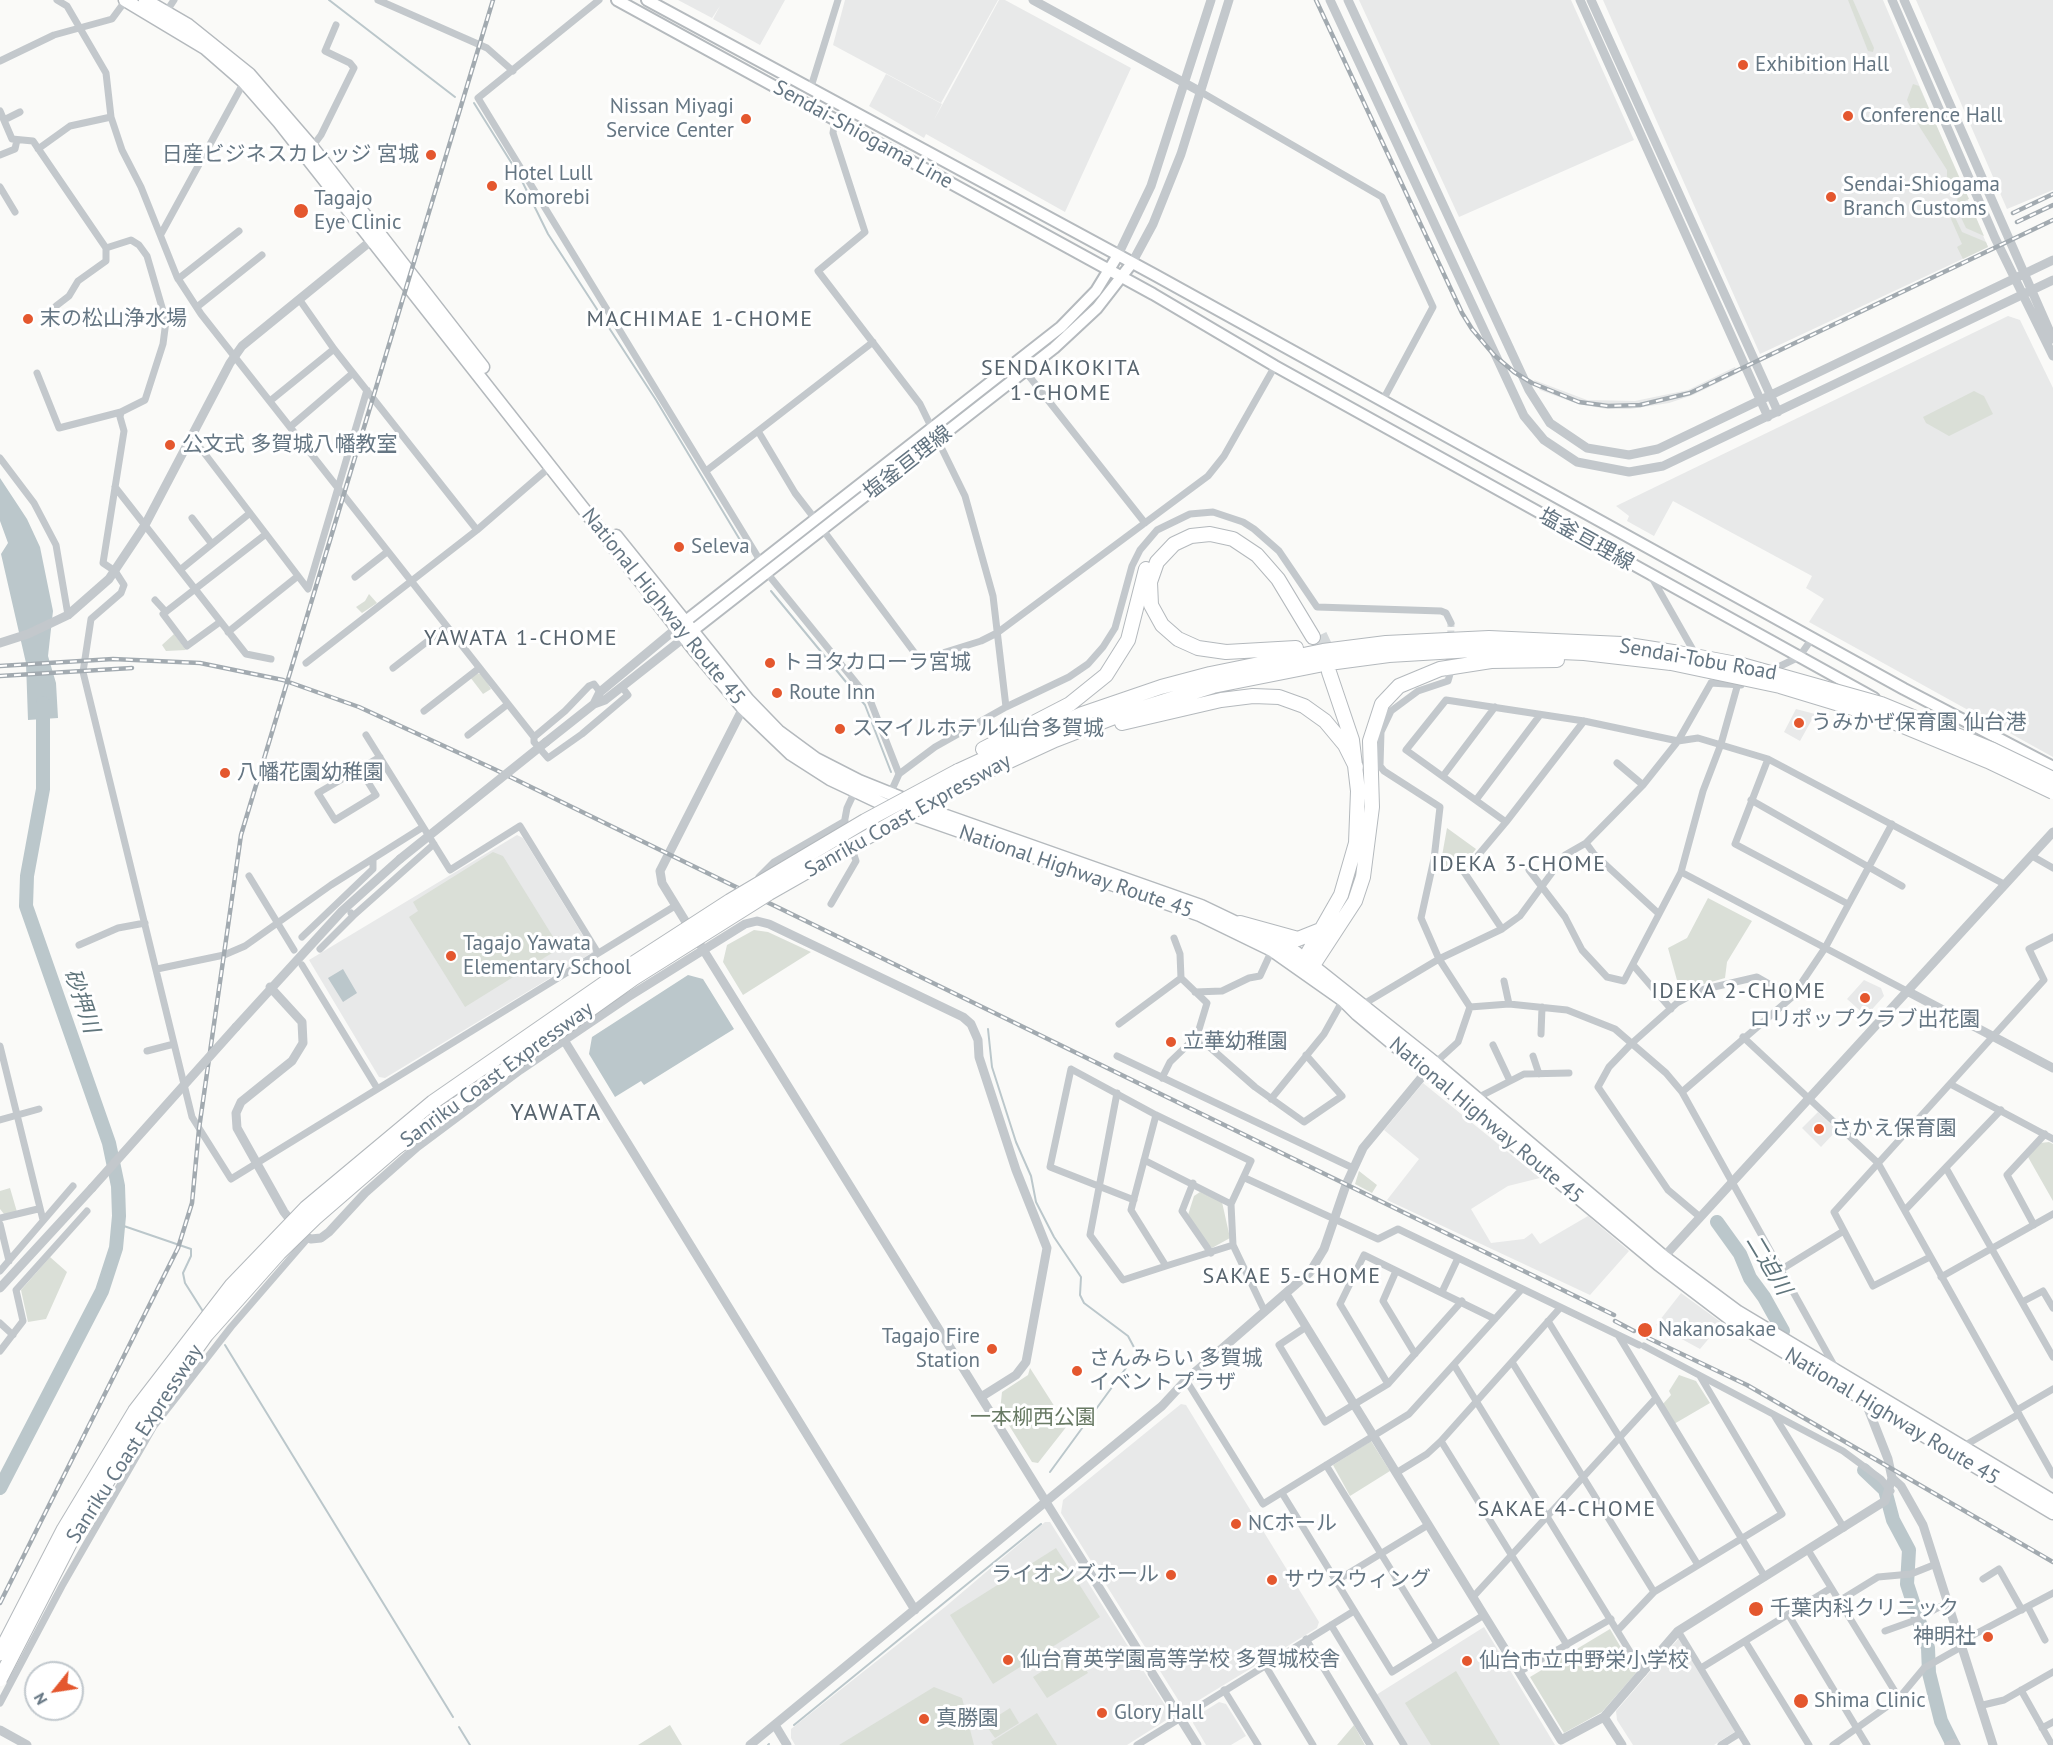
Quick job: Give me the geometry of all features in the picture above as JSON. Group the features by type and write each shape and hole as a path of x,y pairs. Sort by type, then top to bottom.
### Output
{"highway":[{"name":"National Highway Route 45","path":"125,0 205,48 244,82 376,237 685,630 742,708 791,754 855,791 888,800 1201,906 1240,922 1362,1005 1430,1068 1748,1331 1962,1447 2053,1501"},
{"name":"National Highway Route 45","path":"145,0 221,49 249,74 312,147 376,237 551,466 685,630 778,731 839,772 888,800 1189,911 1242,933 1307,966 1357,1014 1430,1068 1476,1098 1661,1260 1840,1376 1865,1402 2053,1513"},
{"path":"962,774 1070,704 1101,681 1114,665 1128,640 1142,579 1153,554 1169,537 1190,528 1211,526 1232,530 1257,546 1292,588 1317,636 1278,579 1257,555 1233,539 1210,534 1191,536 1174,544 1157,562 1150,593 1155,615 1178,639 1198,648 1244,652 1384,638 1434,639"},
{"name":"Sendai-Tobu Road","path":"1330,664 1434,639 1527,639 1622,644 1670,659 1780,686 1879,716 1988,761 2053,792"},
{"name":"Sendai-Tobu Road","path":"1330,664 1389,655 1490,649 1584,653 1742,665 1881,704 1993,750 2053,779"},
{"path":"1307,966 1355,901 1363,877 1372,807 1370,741 1380,709 1399,686 1425,674 1461,664 1501,661 1670,659"},
{"path":"1330,664 1370,779"},
{"path":"1307,966 1345,885 1356,843 1356,767 1348,724 1330,664"},
{"name":"Sanriku Coast Expressway","path":"0,1653 64,1529 135,1411 232,1285 306,1208 433,1102 527,1036 730,901 865,821 1082,714 1152,690 1209,674 1330,664"},
{"path":"962,774 1123,723 1195,705 1253,696 1280,698 1314,712 1335,731 1356,767"},
{"name":"Sanriku Coast Expressway","path":"0,1679 74,1535 152,1410 228,1309 315,1218 406,1140 634,978 962,774"},
{"path":"1240,922 1298,939 1324,928"}],"main road":[{"name":"Sendai-Shiogama Line","path":"617,0 1109,272"},
{"name":"Sendai-Shiogama Line","path":"647,0 1118,255"},
{"name":"塩釜亘理線","path":"685,630 760,562 1061,327 1096,291 1118,255 1904,689 2053,766"},
{"name":"塩釜亘理線","path":"685,630 767,573 1025,372 1079,325 1121,278 1132,262"},
{"name":"塩釜亘理線","path":"1109,272 1651,576 2053,797"}],"street":[{"path":"57,0 67,6 106,73 111,117 122,150 161,234 178,279 197,307 478,669 534,737 534,741 548,758 582,734 628,695 622,687"},
{"path":"0,61 78,26 112,19 125,0"},
{"path":"166,12 174,0"},
{"path":"378,0 487,48 513,70"},
{"path":"599,0 478,98 760,562"},
{"path":"810,90 838,0"},
{"path":"1033,0 1184,82 1382,197 1433,307 1383,400"},
{"path":"1118,255 1151,186 1211,0"},
{"path":"1132,262 1168,190 1229,0"},
{"path":"1330,0 1524,416 1544,440 1564,456 1588,466 1629,472 1663,466 2053,280"},
{"path":"1348,0 1529,390 1550,423 1587,447 1629,455 1658,449 1761,402 2053,260"},
{"path":"1580,0 1768,417"},
{"path":"1591,0 1778,412"},
{"path":"1892,0 2015,279 2027,293 2053,339"},
{"path":"1904,0 2025,274 2027,293 2053,356"},
{"path":"312,147 321,135 354,68 350,63 326,51 336,25"},
{"path":"161,234 244,82"},
{"path":"0,111 12,140 33,141 106,248 106,261 78,281 69,296 56,306"},
{"path":"4,120 20,112"},
{"path":"38,148 70,126 111,117"},
{"path":"835,120 833,133 865,232 818,271 920,404 965,496 993,596 1006,707"},
{"path":"0,155 15,149 17,140"},
{"path":"0,187 15,212"},
{"path":"178,279 239,231"},
{"path":"0,643 64,618 115,571 145,525 236,355 253,335 376,237"},
{"path":"37,374 59,428 121,412 145,400 162,344 166,321 147,256 140,245 131,240 106,248"},
{"path":"197,307 262,255"},
{"path":"299,299 334,349 477,530"},
{"path":"706,471 873,342"},
{"path":"270,401 334,349"},
{"path":"823,530 920,660 981,642 997,633 1208,476 1224,456 1275,366"},
{"path":"1025,372 1145,523"},
{"path":"290,427 353,373"},
{"path":"192,437 308,589 367,390"},
{"path":"121,412 124,431 103,563 115,571 124,585 121,594 91,619 84,672 192,1117 231,1179 675,906"},
{"path":"758,431 795,493 815,519"},
{"path":"0,458 34,503 56,545 64,618"},
{"path":"306,663 477,530 551,466"},
{"path":"115,487 246,654 271,660"},
{"path":"180,570 250,513"},
{"path":"888,800 899,774 935,747 1006,707 1074,674 1096,656 1115,628 1132,566 1140,550 1157,530 1190,514 1220,514 1254,529 1279,551 1317,607 1441,611 1446,613 1451,623"},
{"path":"192,518 212,544"},
{"path":"220,622 188,646 163,614 266,534"},
{"path":"355,577 387,552"},
{"path":"767,573 870,700 899,774"},
{"path":"228,632 298,576"},
{"path":"1651,576 1711,682 1737,687 1800,657 1813,637"},
{"path":"156,600 166,612"},
{"path":"393,668 446,627"},
{"path":"0,1288 270,987 342,911 400,859 546,742 594,704 605,700 622,687 685,630"},
{"path":"594,704 600,692 685,630"},
{"path":"424,711 478,669"},
{"path":"1450,674 1448,681 1418,691 1391,711 1381,732 1381,768 1440,807 1434,859 1421,918 1439,959 1470,1007"},
{"path":"1362,1005 1439,959 1502,929 1520,916 1543,888 1565,855 1586,843 1643,785 1678,741 1711,682"},
{"path":"534,737 565,711 589,686 594,684 600,692"},
{"path":"1529,870 1565,917 1582,950 1607,977 1624,981 1680,872 1703,790 1721,744 1737,687"},
{"path":"1506,822 1407,750 1446,700 1584,721 1678,741 1698,738 1768,759 2004,884"},
{"path":"468,735 507,704"},
{"path":"1443,776 1495,707"},
{"path":"742,708 660,871 662,882 1197,1745"},
{"path":"1476,800 1540,715"},
{"path":"1502,929 1464,872 1584,721"},
{"path":"366,735 450,870 520,826 598,953"},
{"path":"360,769 376,795 335,820 318,793 380,757"},
{"path":"1768,759 1735,844 1848,904"},
{"path":"1617,763 1643,785"},
{"path":"831,904 856,861 845,821 855,791"},
{"path":"1751,800 1902,886"},
{"path":"759,877 774,862 845,821"},
{"path":"1682,1092 1792,997 1825,948 1892,824"},
{"path":"157,969 224,955 244,946 331,885 423,827"},
{"path":"1661,1260 2053,832"},
{"path":"1586,843 1594,854 1658,913"},
{"path":"320,949 352,915 434,844"},
{"path":"2032,856 2053,868"},
{"path":"302,937 373,869 373,859"},
{"path":"1680,872 2053,1068"},
{"path":"249,876 294,950"},
{"path":"331,885 340,900"},
{"path":"270,987 296,1013 302,1022 304,1036 300,1049 292,1061 249,1093 236,1113 237,1128 255,1164 284,1212 303,1236 308,1238 321,1238 417,1147 520,1070 745,924 757,921 769,924 950,1010 971,1024 978,1040 979,1057 1022,1188 1047,1248 1026,1362 1016,1375 981,1397"},
{"path":"79,945 118,927 145,923"},
{"path":"1930,1257 1873,1286 1842,1232 1834,1212 1996,1037 2044,980 2029,949 2053,937"},
{"path":"1162,1078 1170,1062 1197,1036 1207,1003 1182,978 1180,954 1174,938"},
{"path":"1195,992 1222,991 1249,978 1260,976 1272,950"},
{"path":"302,965 377,1088"},
{"path":"1633,965 1671,1009"},
{"path":"1700,1217 1668,1190 1598,1087 1610,1067 1631,1044 1671,1009 1701,990 1757,976 1792,997"},
{"path":"1119,1024 1182,978"},
{"path":"1504,981 1509,1004"},
{"path":"1271,1099 1324,1034 1343,1000"},
{"path":"1470,1007 1509,1004 1567,1010 1615,1029 1666,1073 1682,1092 1840,1376"},
{"path":"750,1745 1047,1503 1162,1406 1186,1380 1314,1268 1353,1168 1379,1126 1430,1068 1458,1042 1470,1007"},
{"path":"1541,1034 1542,1007"},
{"path":"1197,1036 1271,1099 1304,1122 1342,1096 1306,1055"},
{"path":"1743,1037 1878,1162 2053,1475"},
{"path":"564,1040 915,1610"},
{"path":"147,1050 174,1044"},
{"path":"1493,1045 1510,1081"},
{"path":"0,1046 38,1209 43,1220"},
{"path":"1117,1056 1353,1168"},
{"path":"1533,1056 1539,1074"},
{"path":"1134,1200 1050,1167 1071,1069 1156,1115 1251,1161 1232,1204 1233,1245 1265,1312"},
{"path":"1476,1098 1524,1074 1569,1073"},
{"path":"1952,1085 2053,1138"},
{"path":"1117,1093 1097,1187 1090,1235 1123,1280 1233,1245"},
{"path":"0,1120 39,1109"},
{"path":"1905,1210 2001,1110"},
{"path":"1156,1115 1131,1210 1166,1266"},
{"path":"2034,1225 2007,1175 2045,1134"},
{"path":"1144,1160 1232,1204"},
{"path":"1946,1168 2053,1356"},
{"path":"1245,1178 1335,1217 1378,1239 1398,1229 1641,1346 1843,1451 1881,1479 1888,1495"},
{"path":"1193,1183 1182,1211 1211,1253"},
{"path":"0,1271 73,1186"},
{"path":"0,1218 38,1209"},
{"path":"0,1352 23,1321 16,1290 87,1211"},
{"path":"1941,1277 2053,1214"},
{"path":"0,1224 9,1261"},
{"path":"1782,1269 1842,1232"},
{"path":"0,1703 62,1586 154,1426 231,1327 308,1238"},
{"path":"1388,1384 1340,1304 1364,1255 1496,1319"},
{"path":"1442,1292 1458,1258"},
{"path":"1396,1271 1383,1301 1415,1354"},
{"path":"1186,1380 1263,1504 1408,1414 1522,1289"},
{"path":"2022,1302 2043,1291 2053,1308"},
{"path":"1286,1294 1561,1740 1604,1717 1678,1630 1844,1528 1888,1495 1893,1478"},
{"path":"1306,1327 1278,1345 1325,1422 1388,1384 1462,1301"},
{"path":"1396,1473 1427,1454 1441,1441 1560,1308"},
{"path":"1548,1321 1698,1565"},
{"path":"0,1323 13,1335"},
{"path":"1618,1335 1765,1576"},
{"path":"1512,1362 1654,1592"},
{"path":"1454,1365 1549,1516 1643,1673"},
{"path":"1618,1630 1654,1592 1782,1514 1700,1376"},
{"path":"1962,1447 2053,1389"},
{"path":"1473,1598 1655,1399"},
{"path":"1865,1402 1893,1478 1901,1486 1923,1524 1983,1705 1993,1745"},
{"path":"1774,1414 1844,1528"},
{"path":"1441,1441 1566,1645"},
{"path":"1326,1465 1437,1644"},
{"path":"1282,1493 1392,1672 1484,1615"},
{"path":"1336,1581 1428,1525"},
{"path":"1808,1550 1899,1698"},
{"path":"1839,1601 1878,1576 1908,1573 1936,1564"},
{"path":"1983,1579 1999,1569 2045,1640"},
{"path":"1701,1668 1831,1588"},
{"path":"1833,1745 1899,1698 1927,1666 2053,1593"},
{"path":"1885,1631 1916,1620 1949,1602"},
{"path":"1141,1744 1224,1690 1354,1611"},
{"path":"1788,1614 1867,1745"},
{"path":"1520,1672 1611,1619"},
{"path":"1331,1624 1404,1745"},
{"path":"1678,1630 1747,1745"},
{"path":"1306,1639 1370,1745"},
{"path":"1745,1641 1809,1745"},
{"path":"1265,1665 1313,1745"},
{"path":"1983,1705 2004,1700 2053,1671"},
{"path":"1224,1690 1258,1745"},
{"path":"2020,1690 2052,1745"},
{"path":"1604,1717 1622,1745"},
{"path":"2042,1728 2053,1722"},
{"path":"775,1725 787,1745"},
{"path":"0,1730 27,1745"},
{"path":"1721,1745 1740,1733"}],"shaded area":[{"path":"678,0 785,0 760,45 713,19 720,6 712,18"},
{"path":"845,0 998,0 941,103 833,45"},
{"path":"999,0 1005,0 1131,68 1065,212 926,134 924,138 869,106 886,74 942,104 934,120"},
{"path":"1359,0 1571,0 1634,140 1459,217"},
{"path":"1603,0 1883,0 1988,247 1760,354"},
{"path":"1916,0 2053,0 2053,190 2007,209"},
{"path":"2008,316 2020,320 2053,388 2053,757 1809,622 1824,599 1806,588 1812,576 1673,501 1654,536 1627,521 1629,516 1616,506"},
{"path":"1735,367 1738,373 1693,395 1669,403 1630,409 1607,409 1578,404 1540,390 1534,380 1587,400 1635,401 1688,390"},
{"path":"0,478 27,519 40,547 53,611 48,656 56,683 58,718 28,720 26,663 1,554 8,543 0,521"},
{"name":"うみかぜ保育園 仙台港","path":"1796,709 1815,714 1800,741 1784,732"},
{"name":"Tagajo Yawata Elementary School","path":"517,835 523,838 593,952 385,1078 379,1077 309,960"},
{"path":"343,969 357,993 343,1002 328,978"},
{"path":"688,975 703,979 734,1029 644,1085 641,1081 615,1097 589,1054 592,1037"},
{"name":"ロリポップクラブ出花園","path":"1864,980 1881,988 1884,996 1866,1016 1847,999"},
{"path":"1423,1083 1540,1178 1508,1186 1471,1209 1491,1243 1524,1239 1532,1233 1540,1244 1588,1216 1629,1251 1590,1295 1387,1200 1419,1159 1384,1130"},
{"name":"さかえ保育園","path":"1818,1112 1837,1130 1821,1147 1802,1128"},
{"path":"1681,1293 1722,1323 1700,1349 1656,1325"},
{"name":"仙台育英学園高等学校 多賀城校舎","path":"1181,1404 1186,1405 1319,1622 1317,1628 1186,1708 1182,1706 1061,1513 1063,1500"},
{"name":"仙台育英学園高等学校 多賀城校舎","path":"1045,1522 1050,1522 1170,1713 1168,1719 1127,1745 795,1745 791,1738 791,1729 945,1607"},
{"name":"仙台市立中野栄小学校","path":"1484,1627 1555,1745 1407,1745 1376,1695"},
{"path":"1679,1638 1736,1731 1714,1745 1633,1745 1617,1720 1616,1711"},
{"name":"仙台育英学園高等学校 多賀城校舎","path":"1219,1702 1226,1704 1246,1736 1231,1745 1206,1745 1193,1723 1195,1717"}],"green space":[{"path":"1848,0 1853,0 1874,48 1873,52 1868,51"},
{"path":"1913,84 1919,86 1969,199 1956,205 1958,197 1947,179 1947,170 1919,126 1907,100"},
{"path":"1968,206 1972,208 1984,236 1966,228 1958,211"},
{"path":"1953,213 1962,232 1986,242 1988,247 1963,259 1957,247 1962,244 1951,219"},
{"path":"1974,391 1984,396 1993,414 1949,436 1926,423 1923,417"},
{"path":"369,594 377,603 362,613 356,607 365,601"},
{"path":"174,634 186,650 166,651 162,645"},
{"path":"475,673 482,674 491,689 483,694 470,677"},
{"path":"1447,828 1476,849 1460,870 1440,867"},
{"path":"493,852 503,856 560,948 465,1007 409,917 418,911 413,902"},
{"path":"1708,898 1752,921 1727,962 1725,978 1680,991 1668,948 1687,938"},
{"path":"754,930 768,932 811,952 743,995 723,962 727,945"},
{"path":"2040,1143 2053,1144 2053,1201 2028,1157"},
{"path":"1359,1171 1377,1185 1372,1193 1355,1184"},
{"path":"10,1188 17,1212 4,1214 0,1209 0,1191"},
{"path":"1200,1192 1222,1202 1230,1238 1212,1248 1206,1243 1188,1215 1194,1196"},
{"path":"50,1257 67,1272 46,1319 28,1322 21,1290"},
{"name":"一本柳西公園","path":"1030,1368 1067,1426 1038,1463 1032,1462 1000,1411 1002,1392 1028,1375"},
{"path":"1679,1375 1696,1381 1710,1403 1674,1424 1662,1405 1671,1395 1669,1391"},
{"path":"1371,1441 1390,1471 1350,1496 1333,1465"},
{"path":"1056,1548 1100,1617 993,1684 950,1615"},
{"path":"1610,1629 1636,1673 1602,1712 1564,1733 1530,1677"},
{"path":"1074,1651 1088,1673 1047,1698 1033,1677"},
{"path":"1456,1671 1500,1745 1431,1745 1405,1703"},
{"name":"真勝園","path":"934,1687 962,1698 974,1745 839,1745"},
{"path":"1010,1708 1019,1723 995,1738 985,1724"},
{"path":"1037,1713 1057,1745 993,1745 991,1742"},
{"path":"670,1725 682,1745 638,1745"},
{"path":"1354,1725 1365,1745 1337,1745"}],"waterway":[{"path":"329,0 455,97"},
{"path":"474,103 519,175 548,234 656,400 746,550"},
{"path":"771,591 865,705 891,772"},
{"name":"砂押川","path":"0,1488 102,1291 116,1248 119,1216 118,1186 109,1143 26,906 27,876 43,789 43,703"},
{"path":"988,1029 992,1067 1016,1142 1031,1176 1036,1202 1054,1237 1081,1277 1080,1295 1084,1303 1128,1336 1137,1353 1050,1472"},
{"name":"二迫川","path":"1717,1222 1740,1254 1750,1278 1764,1297 1783,1331"},
{"path":"118,1224 191,1249 191,1256 183,1273 185,1283 204,1313"},
{"path":"225,1345 453,1717"},
{"name":"二迫川","path":"1864,1470 1885,1490 1893,1520 1909,1550 1907,1584 1928,1648 1929,1673 1941,1721 1953,1745"},
{"path":"794,1725 1041,1524"},
{"path":"459,1727 470,1745"}],"tunnel":[{"path":"1450,669 1451,623"},
{"path":"1320,635 1337,671"}],"railway":[{"path":"0,1603 178,1248 192,1203 199,1129 241,835 493,0"},
{"path":"1316,0 1462,313 1472,329 1494,355 1514,372 1532,383 1579,402 1608,406 1640,405 1690,393 2053,220"},
{"path":"2013,213 2053,194"},
{"path":"2017,222 2053,205"},
{"path":"0,666 113,659 200,663 283,680 359,707 494,769 1614,1315"},
{"path":"0,676 132,668"},
{"path":"1615,1321 1634,1331"},
{"path":"1648,1338 1747,1385 2053,1562"}],"place":[{"name":"Exhibition Hall","path":"1743,65"},
{"name":"Conference Hall","path":"1848,116"},
{"name":"Nissan Miyagi Service Center","path":"746,119"},
{"name":"日産ビジネスカレッジ 宮城","path":"431,155"},
{"name":"Hotel Lull Komorebi","path":"492,186"},
{"name":"Sendai-Shiogama Branch Customs","path":"1831,197"},
{"name":"Tagajo Eye Clinic","path":"301,211"},
{"name":"末の松山浄水場","path":"28,319"},
{"name":"公文式 多賀城八幡教室","path":"170,445"},
{"name":"Seleva","path":"679,547"},
{"name":"トヨタカローラ宮城","path":"770,663"},
{"name":"Route Inn","path":"777,693"},
{"name":"うみかぜ保育園 仙台港","path":"1799,723"},
{"name":"スマイルホテル仙台多賀城","path":"840,729"},
{"name":"八幡花園幼稚園","path":"225,773"},
{"name":"Tagajo Yawata Elementary School","path":"451,956"},
{"name":"ロリポップクラブ出花園","path":"1865,998"},
{"name":"立華幼稚園","path":"1171,1042"},
{"name":"さかえ保育園","path":"1819,1129"},
{"name":"Nakanosakae","path":"1645,1330"},
{"name":"Tagajo Fire Station","path":"992,1349"},
{"name":"さんみらい 多賀城 イベントプラザ","path":"1077,1371"},
{"name":"NCホール","path":"1236,1524"},
{"name":"ライオンズホール","path":"1171,1575"},
{"name":"サウスウィング","path":"1272,1580"},
{"name":"千葉内科クリニック","path":"1756,1609"},
{"name":"神明社","path":"1988,1637"},
{"name":"仙台育英学園高等学校 多賀城校舎","path":"1008,1660"},
{"name":"仙台市立中野栄小学校","path":"1467,1661"},
{"name":"Shima Clinic","path":"1801,1701"},
{"name":"Glory Hall","path":"1102,1713"},
{"name":"真勝園","path":"924,1719"}],"district":[{"name":"MACHIMAE 1-CHOME","path":"700,320"},
{"name":"SENDAIKOKITA 1-CHOME","path":"1061,382"},
{"name":"YAWATA 1-CHOME","path":"521,639"},
{"name":"IDEKA 3-CHOME","path":"1519,865"},
{"name":"IDEKA 2-CHOME","path":"1739,992"},
{"name":"YAWATA","path":"556,1113"},
{"name":"SAKAE 5-CHOME","path":"1292,1277"},
{"name":"SAKAE 4-CHOME","path":"1567,1510"}]}
